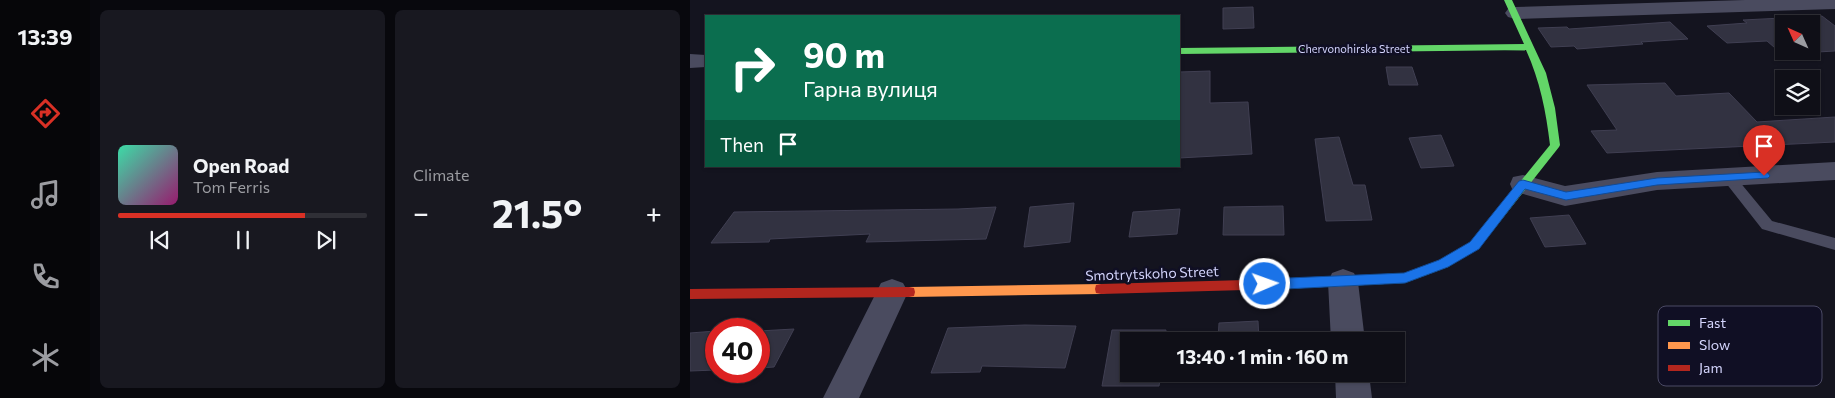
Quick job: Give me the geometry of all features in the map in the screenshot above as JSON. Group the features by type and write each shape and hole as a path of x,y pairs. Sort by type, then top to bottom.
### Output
{"street":[{"path":"1511,7 1835,3"},
{"name":"Smotrytskoho Street","path":"690,294 1050,291 1343,282 1405,278 1444,264 1475,245 1555,145 1550,108 1540,73 1511,7"},
{"name":"Chervonohirska Street","path":"1180,51 1529,46"},
{"path":"690,61 705,61"},
{"path":"1523,184 1566,196 1657,181 1835,171"},
{"path":"1343,282 1347,332"},
{"path":"841,398 892,292"},
{"path":"1353,382 1354,398"}],"lane":[{"path":"1729,178 1767,225 1835,244"}],"building":[{"path":"1253,7 1254,28 1223,29 1223,8"},
{"path":"1820,16 1835,26 1835,51 1820,52"},
{"path":"1775,18 1775,48 1767,41 1727,43 1707,26 1747,23 1743,20"},
{"path":"1670,22 1688,39 1577,49 1574,46 1551,47 1538,28 1567,27 1569,29"},
{"path":"1386,67 1412,67 1418,85 1389,85"},
{"path":"1210,71 1210,103 1248,102 1252,154 1180,158 1180,72"},
{"path":"1665,83 1676,96 1729,93 1757,122 1835,117 1835,142 1607,153 1591,131 1617,130 1587,85"},
{"path":"1441,135 1454,166 1421,168 1409,138"},
{"path":"1339,137 1353,185 1365,185 1372,220 1326,221 1315,139"},
{"path":"1074,203 1070,242 1024,247 1030,207"},
{"path":"1283,206 1284,235 1223,235 1224,207"},
{"path":"996,207 986,239 866,242 870,234 770,239 769,242 711,243 734,212"},
{"path":"1180,209 1177,234 1129,237 1133,212"},
{"path":"1569,215 1586,244 1545,247 1530,218"},
{"path":"1258,321 1259,332 1218,332 1219,323"},
{"path":"1025,325 1076,326 1065,368 982,366 980,372 931,373 948,328"},
{"path":"794,329 774,367 770,367 770,330"},
{"path":"1112,330 1166,330 1166,332 1120,332 1120,382 1160,382 1159,386 1102,386"},
{"path":"705,332 705,370 690,371 690,333"}],"traffic: fast":[{"path":"1283,284 1405,278 1444,264 1475,245 1555,145 1550,108 1541,73 1508,0"},
{"path":"1180,51 1529,47"}],"traffic: slow":[{"path":"909,292 1101,289"}],"traffic: jam":[{"path":"1101,289 1283,284"},
{"path":"690,294 909,292"}],"route":[{"path":"1265,284 1405,278 1444,264 1475,245 1523,184 1566,196 1657,181 1764,176"}]}
